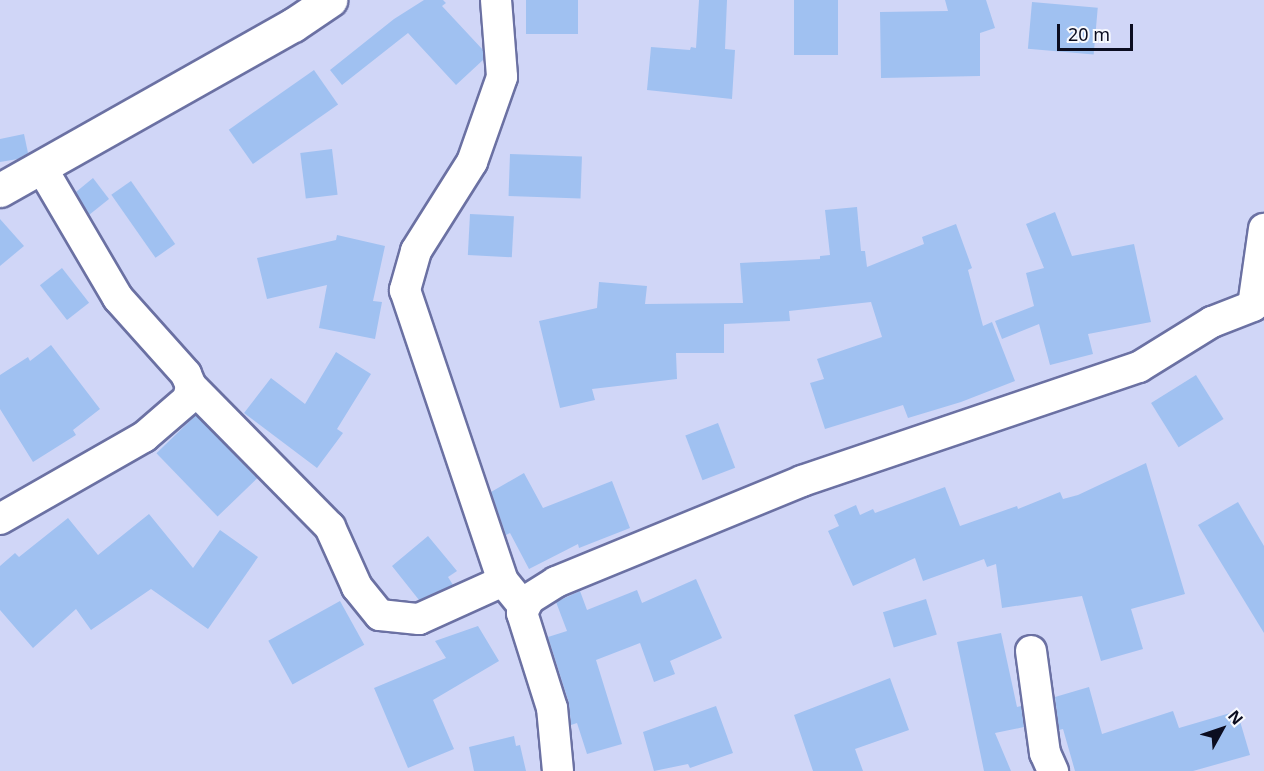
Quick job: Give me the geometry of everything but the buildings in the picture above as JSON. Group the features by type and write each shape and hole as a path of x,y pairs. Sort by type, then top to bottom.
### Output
{"street":[{"path":"0,190 293,25 330,0"},
{"path":"496,0 502,78 472,162 416,251 405,290 503,581 523,606"},
{"path":"42,167 118,298 186,374 191,386 330,526 357,587 381,615 419,619 503,581"},
{"path":"558,771 552,708 522,613 523,606 529,599 556,582 802,481 1139,367 1212,322 1253,306 1264,229"},
{"path":"0,519 144,437 188,399 191,386"},
{"path":"1031,651 1045,753 1053,771"}]}
